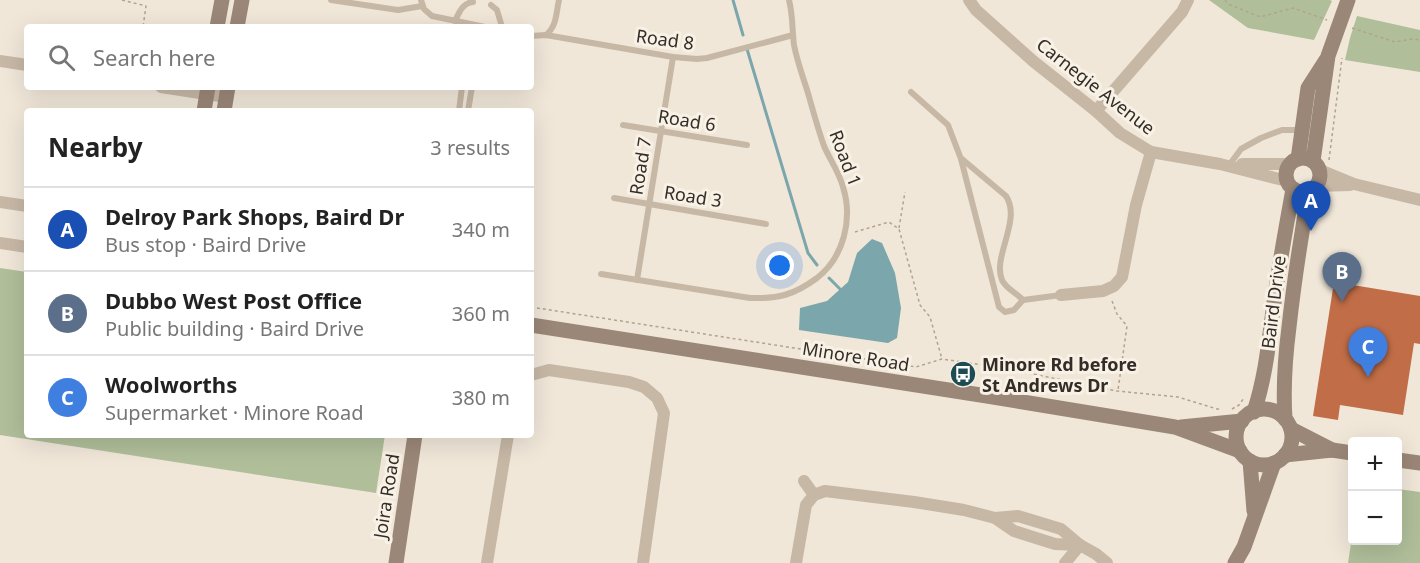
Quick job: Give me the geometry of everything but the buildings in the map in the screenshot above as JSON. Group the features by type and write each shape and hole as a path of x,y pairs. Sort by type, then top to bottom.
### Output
{"street":[{"path":"238,23 242,0"},
{"name":"Carnegie Avenue","path":"969,0 976,10 1033,61 1120,133 1151,152 1225,164 1311,170"},
{"path":"1096,111 1182,12 1188,0"},
{"name":"Baird Drive","path":"1288,424 1283,396 1291,305 1311,170 1336,54 1339,24 1348,0"},
{"name":"Baird Drive","path":"1311,170 1302,130 1308,88 1336,54"},
{"path":"0,61 24,65"},
{"path":"204,108 207,91 226,98"},
{"path":"1061,295 1103,291 1114,286 1122,277 1136,205 1151,152"},
{"name":"Carnegie Avenue","path":"1225,164 1290,185"},
{"name":"Baird Drive","path":"1242,414 1261,390 1266,368 1290,185 1287,170 1311,170"},
{"path":"1290,185 1303,192 1311,170 1354,184 1420,200"},
{"path":"0,202 24,206"},
{"path":"0,243 24,247"},
{"name":"Minore Road","path":"534,325 1175,427 1245,456"},
{"path":"534,374 549,370 629,382 644,387 657,398 664,413 643,563"},
{"path":"1332,450 1288,424 1278,413 1270,410 1242,414 1236,436 1237,444 1245,456 1258,465 1332,450 1348,452"},
{"name":"Minore Road","path":"1175,427 1242,414"},
{"path":"1235,563 1244,547 1254,517 1280,459 1290,447 1292,438 1288,424"},
{"name":"Joira Road","path":"396,563 415,438"},
{"path":"487,563 508,438"},
{"path":"1245,456 1254,517"},
{"path":"1402,461 1420,463"},
{"path":"804,481 814,495"},
{"path":"796,563 804,511 814,495 825,491 940,506 994,518 1014,531 1055,544 1080,546 1107,563"},
{"path":"1065,563 1080,546"}],"lane":[{"path":"331,0 398,10 421,3 427,13 432,16 465,24"},
{"path":"546,34 555,24 560,0"},
{"name":"Road 1","path":"601,274 765,299 794,293 820,275 831,264 845,235 847,202 843,187 824,145 797,56 789,0"},
{"path":"455,21 463,7 473,2"},
{"path":"491,5 497,10 501,24"},
{"path":"219,14 238,23"},
{"name":"Road 8","path":"534,36 546,34 673,57 697,59 793,35"},
{"name":"Road 7","path":"637,280 673,57"},
{"path":"459,108 462,90"},
{"path":"468,108 472,90"},
{"path":"911,92 948,125 961,159 999,307 1005,312 1014,310 1023,300 1061,295"},
{"name":"Road 6","path":"623,125 747,145"},
{"path":"1225,164 1241,149 1261,138 1282,130 1302,130"},
{"path":"961,159 1006,196 1010,202 1010,222 999,267 1003,281 1023,300"},
{"name":"Road 3","path":"614,198 766,224"}],"path":[{"path":"122,0 146,6 143,24"},
{"path":"1225,0 1228,4 1260,17 1293,8 1395,42 1420,40"},
{"path":"1311,170 1336,54"},
{"path":"905,192 899,229 920,305 930,317 942,360"},
{"path":"845,235 889,222 899,229"},
{"path":"1107,289 1117,314 1126,326 1118,391"},
{"path":"534,307 916,368 942,360 1003,368 1118,391 1178,397 1224,410"},
{"path":"1242,414 1239,405 1246,395"}],"green space":[{"path":"1209,0 1332,1 1314,40 1248,28"},
{"path":"1357,16 1420,30 1420,72 1345,60"},
{"path":"0,268 24,272 24,438 385,438 376,493 0,435"},
{"path":"1402,490 1420,492 1420,563 1348,563 1351,545 1402,545"}],"water":[{"path":"872,239 882,243 895,273 901,308 897,338 888,343 799,330 800,308 827,301 848,282 857,253"}],"waterway":[{"path":"733,0 743,35"},
{"path":"747,49 808,253 817,265"},
{"path":"829,278 843,292"}],"place":[{"name":"Delroy Park Shops, Baird Dr","path":"1311,231"},
{"name":"Dubbo West Post Office","path":"1342,302"},
{"name":"Minore Rd before St Andrews Dr","path":"963,374"},
{"name":"Woolworths","path":"1368,377"}]}
